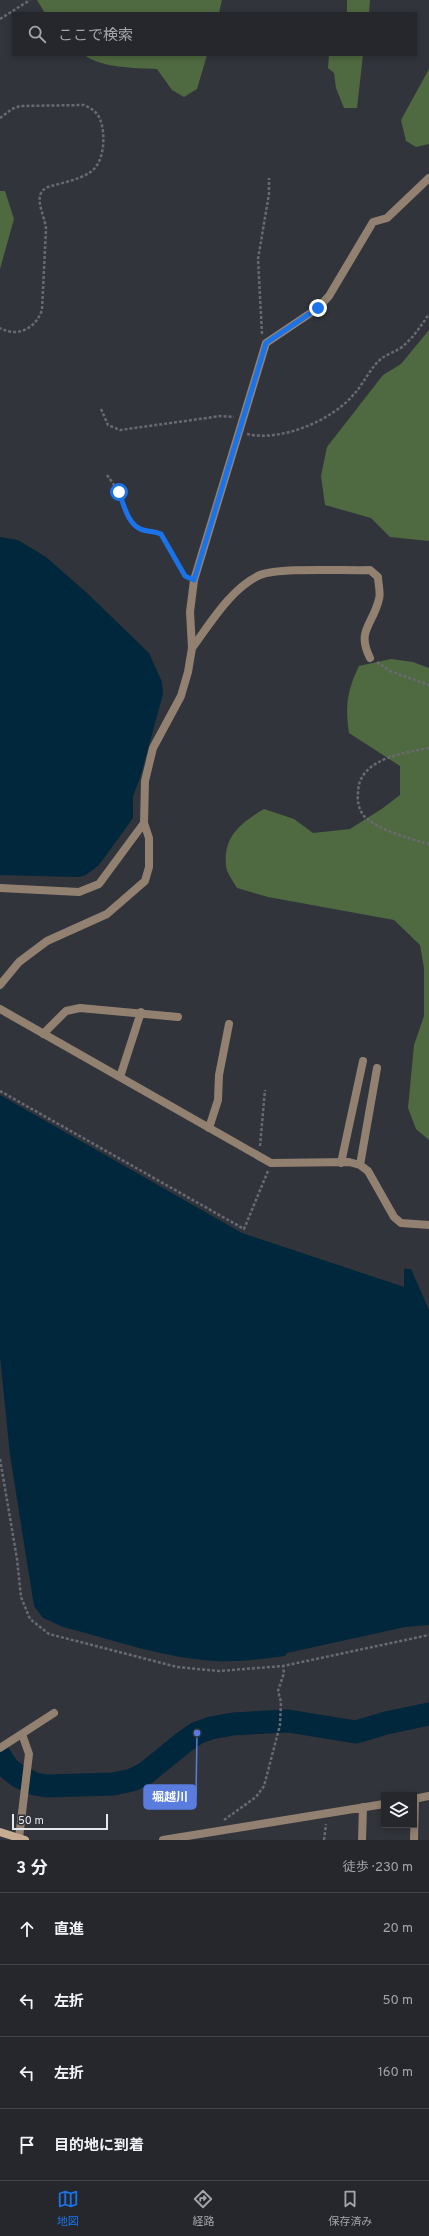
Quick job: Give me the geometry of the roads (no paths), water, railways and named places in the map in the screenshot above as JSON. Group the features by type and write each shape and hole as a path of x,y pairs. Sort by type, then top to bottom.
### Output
{"main road":[{"path":"0,1832 22,1839"}],"street":[{"path":"0,985 19,962 47,941 107,914 145,881 149,867 149,838 144,823 145,781 153,748 181,696 188,672 192,648 190,612 194,580 266,343 318,308 329,296 374,222 387,218 429,178"},
{"path":"192,648 222,606 248,582 261,575 283,572 370,570 378,577 380,598 364,636 365,647 370,658"},
{"path":"0,888 79,892 99,884 144,823"},
{"path":"44,1034 66,1011 80,1008 141,1012 178,1017"},
{"path":"0,1009 271,1163 341,1162 360,1165 368,1171 394,1217 401,1223 429,1225"},
{"path":"120,1077 141,1012"},
{"path":"209,1128 218,1100 219,1075 229,1024"},
{"path":"341,1162 363,1061"},
{"path":"360,1165 377,1068"},
{"path":"0,1748 54,1713"},
{"path":"22,1734 29,1754 22,1839"},
{"path":"417,1799 429,1796"},
{"path":"163,1840 381,1804"},
{"path":"362,1840 363,1807"},
{"path":"414,1828 414,1840"}],"water":[{"path":"0,537 18,540 46,557 87,593 149,653 162,682 163,694 140,778 133,796 133,818 99,865 86,875 79,877 0,875"},
{"path":"0,1095 242,1233 404,1287 404,1269 411,1269 429,1310 429,1625 405,1627 287,1653 285,1656 252,1660 218,1661 179,1657 160,1653 63,1627 43,1618 34,1606 10,1455 0,1357"}],"waterway":[{"path":"0,1756 8,1768 18,1776 35,1784 47,1786 113,1784 132,1780 146,1773 184,1742 197,1733 211,1728 233,1724 288,1721 356,1732 386,1723 429,1714"}],"place":[{"name":"堀越川","path":"197,1733"}]}
